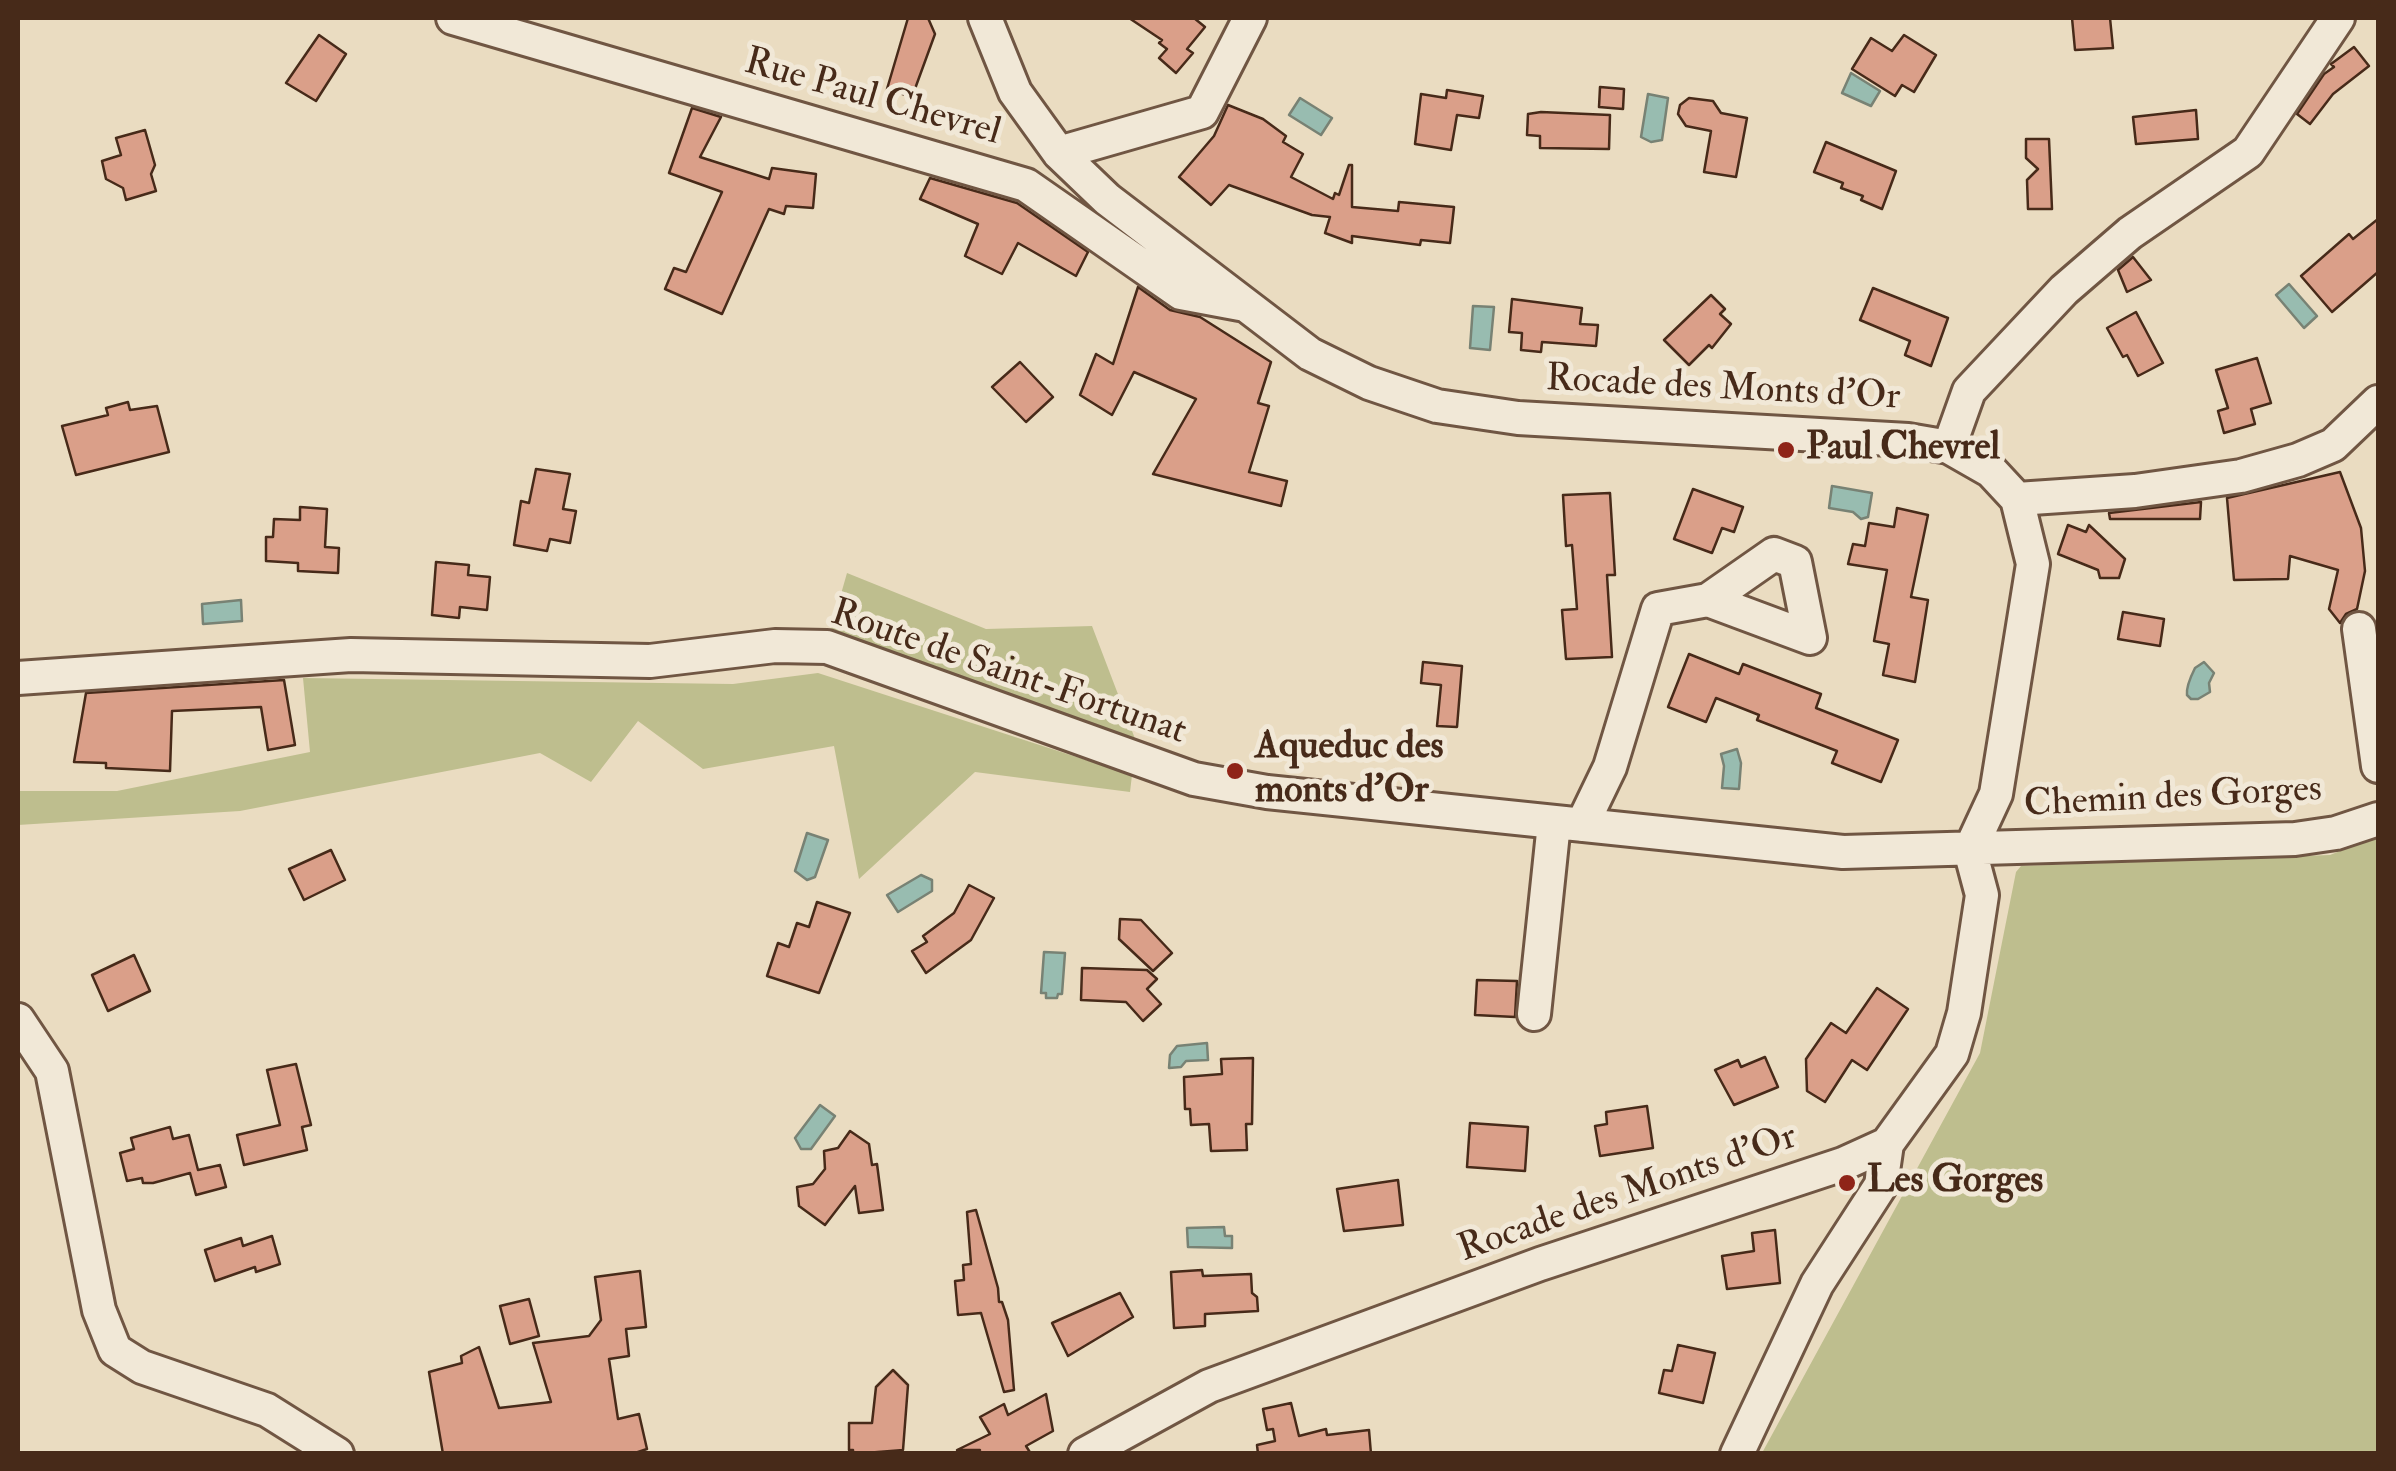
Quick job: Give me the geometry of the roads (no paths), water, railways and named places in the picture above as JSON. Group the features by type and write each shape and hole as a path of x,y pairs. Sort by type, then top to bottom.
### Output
{"street":[{"name":"Rue Paul Chevrel","path":"453,18 1026,185 1182,294 1244,304"},
{"name":"Rocade des Monts d'Or","path":"986,18 1016,92 1060,152 1107,199 1310,354 1369,382 1437,406 1518,418 1908,440 1949,447 1991,471 2017,499"},
{"path":"1060,152 1202,112 1250,18"},
{"path":"1949,447 1968,392 2064,290 2130,234 2248,152 2338,18"},
{"path":"1970,850 1996,794 2034,564 2017,499 2135,491 2241,476 2298,460 2332,445 2378,402"},
{"path":"1534,1014 1568,824 1610,767 1658,609 1708,600"},
{"path":"2359,629 2378,766"},
{"name":"Route de Saint-Fortunat","path":"18,678 352,655 650,661 775,646 827,647 1194,779 1267,792 1843,852 1970,850"},
{"path":"1610,767 1632,830"},
{"name":"Chemin des Gorges","path":"1970,850 2296,840 2336,833 2378,819"},
{"name":"Rocade des Monts d'Or","path":"1085,1454 1209,1386 1540,1264 1843,1164 1886,1144 1952,1054 1960,1026 1982,895 1970,850"},
{"path":"18,1020 52,1071 99,1310 115,1350 142,1368 267,1410 337,1454"},
{"path":"1737,1454 1817,1284 1881,1185 1886,1144"}],"water":[{"path":"1851,73 1880,91 1871,106 1842,93"},
{"path":"1648,94 1668,98 1662,140 1651,142 1641,137"},
{"path":"1300,98 1332,118 1321,135 1289,115"},
{"path":"2289,284 2317,316 2304,328 2276,295"},
{"path":"1473,306 1494,307 1490,350 1470,348"},
{"path":"1832,486 1872,493 1868,517 1861,519 1853,512 1829,508"},
{"path":"241,600 242,621 203,624 202,604"},
{"path":"2204,662 2214,673 2210,692 2191,699 2187,695 2190,681 2195,668"},
{"path":"1737,749 1741,763 1739,789 1722,788 1721,754"},
{"path":"807,833 828,840 815,877 807,880 795,871"},
{"path":"921,875 932,880 932,891 898,912 887,895"},
{"path":"1044,952 1065,953 1062,994 1057,998 1046,998 1046,993 1041,993"},
{"path":"1207,1043 1208,1060 1186,1061 1181,1067 1169,1068 1170,1055 1177,1046"},
{"path":"820,1105 835,1116 811,1149 801,1149 795,1138"},
{"path":"1224,1227 1225,1236 1232,1236 1232,1248 1188,1247 1187,1228"}],"place":[{"name":"Paul Chevrel","path":"1786,450"},
{"name":"Aqueduc des monts d'Or","path":"1235,771"},
{"name":"Les Gorges","path":"1847,1183"}]}
